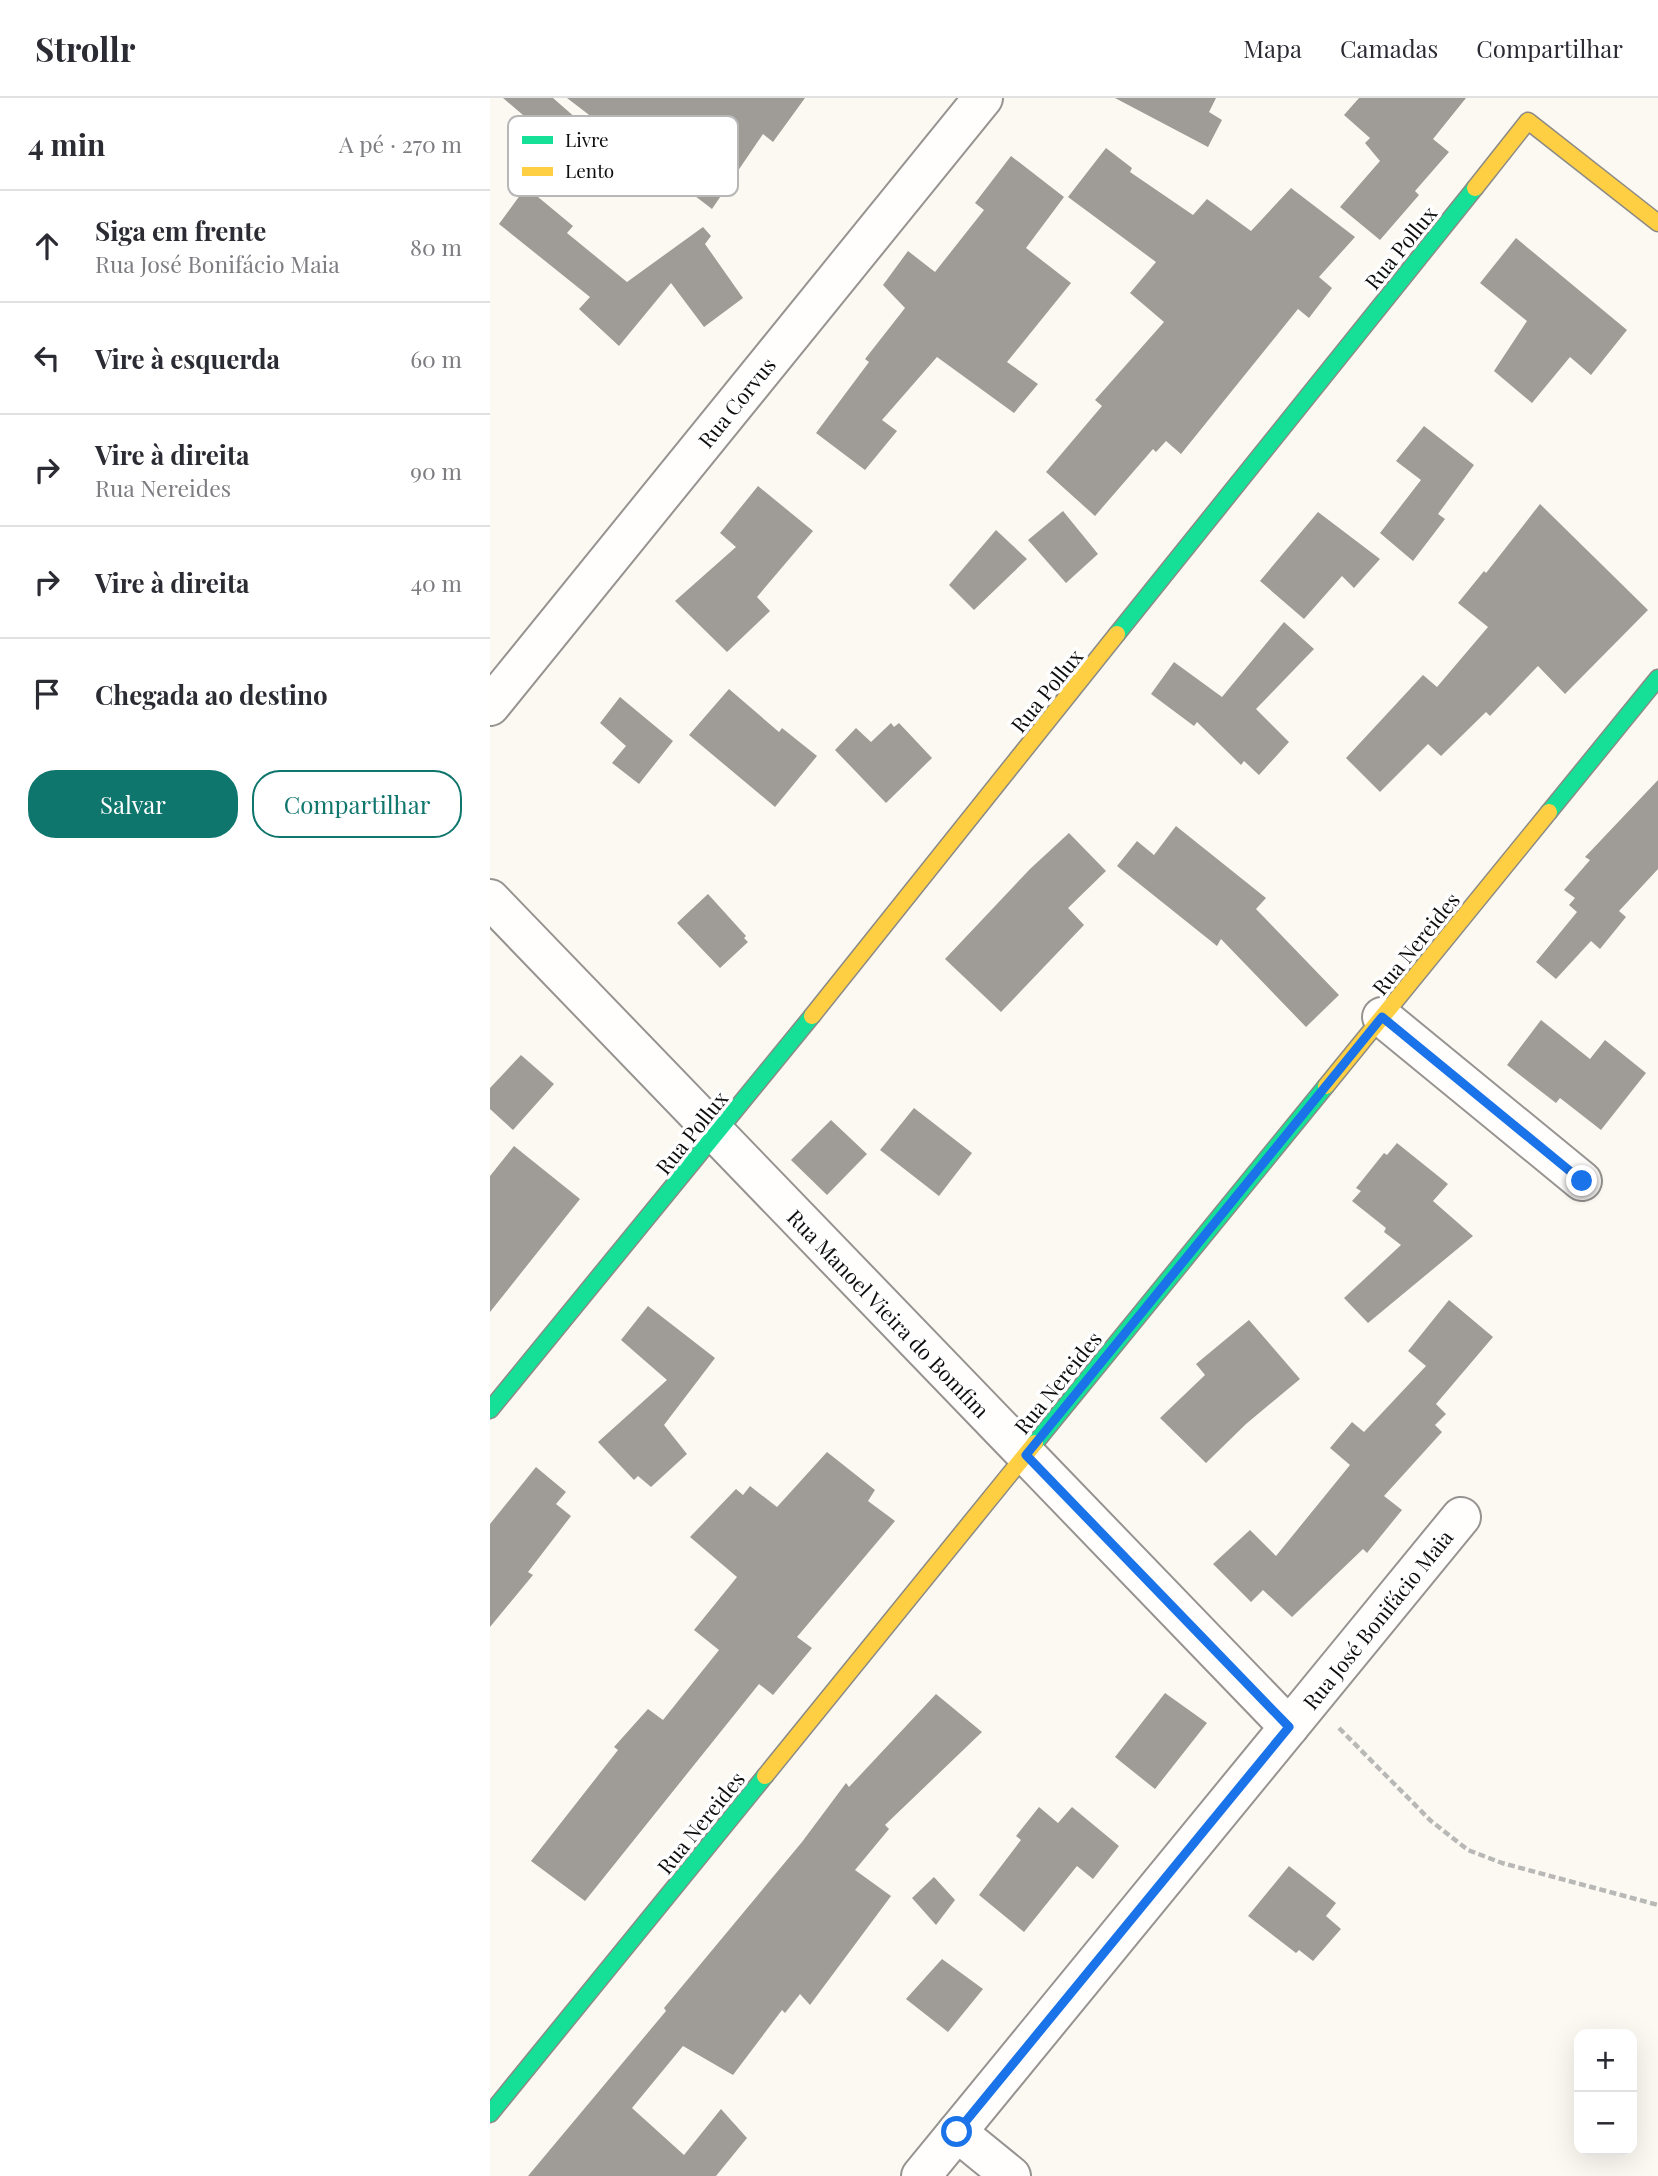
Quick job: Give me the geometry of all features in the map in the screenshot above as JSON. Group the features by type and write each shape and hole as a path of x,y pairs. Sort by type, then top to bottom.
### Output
{"street":[{"name":"Rua Corvus","path":"490,706 983,98"},
{"name":"Rua Pollux","path":"490,1410 717,1134 1528,121 1658,223"},
{"name":"Rua Nereides","path":"490,2114 1658,678"},
{"name":"Rua Manoel Vieira do Bomfim","path":"490,899 1026,1455 1300,1714"},
{"path":"1382,1017 1582,1181"},
{"name":"Rua José Bonifácio Maia","path":"921,2176 1461,1517"},
{"path":"957,2132 1011,2176"}],"path":[{"path":"1300,1714 1468,1850 1502,1863 1658,1905"}],"building":[{"path":"503,98 553,98 574,116 522,116"},
{"path":"567,98 805,98 773,142 763,134 738,171 738,116 591,116"},
{"path":"1115,98 1216,98 1209,112 1222,120 1208,147"},
{"path":"1359,98 1466,98 1433,139 1449,152 1415,191 1419,195 1380,240 1340,207 1380,161 1365,143 1370,138 1344,115"},
{"path":"1106,148 1132,168 1130,172 1193,215 1207,199 1251,231 1291,188 1355,237 1319,277 1332,288 1309,318 1298,309 1181,454 1166,441 1156,452 1153,449 1095,516 1046,472 1102,406 1095,400 1164,322 1130,293 1156,262 1068,197"},
{"path":"1011,156 1064,197 1026,248 1071,283 1007,362 1038,384 1014,413 937,357 882,420 897,431 865,470 816,433 869,362 865,359 905,308 883,285 908,251 935,272 984,210 975,203"},
{"path":"519,196 537,196 573,226 567,233 627,282 703,227 711,236 705,244 743,298 704,327 671,283 619,346 579,309 590,297 499,224"},
{"path":"695,196 721,196 712,209"},
{"path":"1516,238 1627,330 1591,375 1570,357 1532,403 1494,371 1527,321 1480,283"},
{"path":"1424,426 1474,465 1438,514 1445,519 1413,561 1380,533 1421,480 1396,461"},
{"path":"758,486 813,531 757,597 770,611 727,652 675,601 736,547 720,533"},
{"path":"1540,504 1648,610 1565,694 1538,666 1490,716 1486,712 1441,756 1428,744 1380,792 1346,758 1423,675 1437,687 1488,627 1458,603 1484,571 1486,573"},
{"path":"1063,511 1098,554 1066,583 1028,540"},
{"path":"1318,512 1380,559 1354,588 1342,576 1304,619 1260,581"},
{"path":"996,530 1027,559 974,610 949,585"},
{"path":"1284,622 1314,649 1256,709 1289,742 1259,775 1244,761 1241,765 1197,722 1194,726 1151,694 1174,662 1222,697"},
{"path":"729,689 779,732 782,728 817,756 775,807 689,735"},
{"path":"620,697 673,741 639,784 612,763 626,746 600,723"},
{"path":"891,723 894,727 899,723 932,758 886,803 835,750 856,728 871,742"},
{"path":"1658,780 1658,869 1619,911 1626,917 1600,949 1591,941 1556,979 1536,962 1577,912 1569,905 1575,898 1564,890 1590,860 1585,857"},
{"path":"1176,826 1266,898 1256,909 1339,995 1306,1027 1221,939 1217,946 1117,866 1137,841 1154,855"},
{"path":"1069,833 1106,871 1068,908 1084,925 1001,1012 945,959 1030,869"},
{"path":"708,894 746,936 744,938 748,942 720,968 677,923"},
{"path":"1541,1020 1590,1059 1605,1040 1646,1073 1601,1130 1560,1098 1556,1103 1507,1065"},
{"path":"521,1055 554,1084 513,1130 490,1109 490,1088"},
{"path":"914,1108 972,1153 939,1196 880,1150"},
{"path":"831,1120 867,1154 827,1195 791,1160"},
{"path":"1397,1143 1448,1184 1433,1201 1473,1236 1368,1323 1344,1298 1401,1245 1384,1232 1386,1228 1352,1201 1361,1191 1356,1188 1384,1153 1387,1155"},
{"path":"514,1146 580,1199 490,1312 490,1176"},
{"path":"1449,1300 1493,1337 1436,1404 1446,1414 1435,1425 1442,1432 1384,1496 1402,1510 1367,1553 1363,1549 1292,1617 1263,1590 1251,1602 1213,1564 1250,1530 1276,1556 1350,1465 1330,1448 1352,1422 1364,1432 1426,1366 1408,1351"},
{"path":"648,1306 715,1358 664,1425 687,1454 651,1487 638,1476 634,1480 598,1442 667,1380 621,1340"},
{"path":"1249,1320 1300,1379 1246,1424 1206,1463 1160,1418 1205,1375 1196,1364"},
{"path":"827,1452 875,1490 868,1501 895,1521 797,1637 812,1648 773,1695 759,1684 585,1901 531,1861 618,1750 614,1747 648,1709 663,1720 719,1650 694,1630 737,1577 690,1537 736,1489 743,1495 750,1486 777,1507"},
{"path":"536,1467 566,1492 556,1504 571,1516 528,1572 533,1575 490,1627 490,1524"},
{"path":"1165,1693 1207,1723 1155,1789 1115,1757"},
{"path":"936,1694 982,1732 885,1825 889,1829 855,1870 891,1896 810,2005 800,1994 785,2013 782,2010 733,2075 683,2046 632,2108 684,2155 721,2109 747,2138 716,2176 528,2176 666,2011 664,2008 802,1842 846,1783 849,1787"},
{"path":"1039,1807 1058,1823 1072,1807 1119,1846 1093,1879 1077,1866 1024,1932 979,1895 1021,1840 1016,1836"},
{"path":"1289,1866 1336,1903 1326,1916 1341,1929 1313,1961 1299,1950 1296,1953 1248,1916"},
{"path":"934,1877 955,1900 936,1925 912,1898"},
{"path":"942,1959 983,1989 948,2032 906,1999"}],"traffic: fast":[{"path":"1117,634 1475,188"},
{"path":"1549,812 1658,678"},
{"path":"490,1410 812,1016"},
{"path":"1035,1443 1326,1086"},
{"path":"490,2114 765,1776"}],"traffic: slow":[{"path":"1475,188 1528,121 1658,223"},
{"path":"812,1016 1117,634"},
{"path":"1326,1086 1549,812"},
{"path":"765,1776 1035,1443"}],"route":[{"path":"957,2132 1289,1727 1026,1455 1382,1017 1582,1181"}]}
